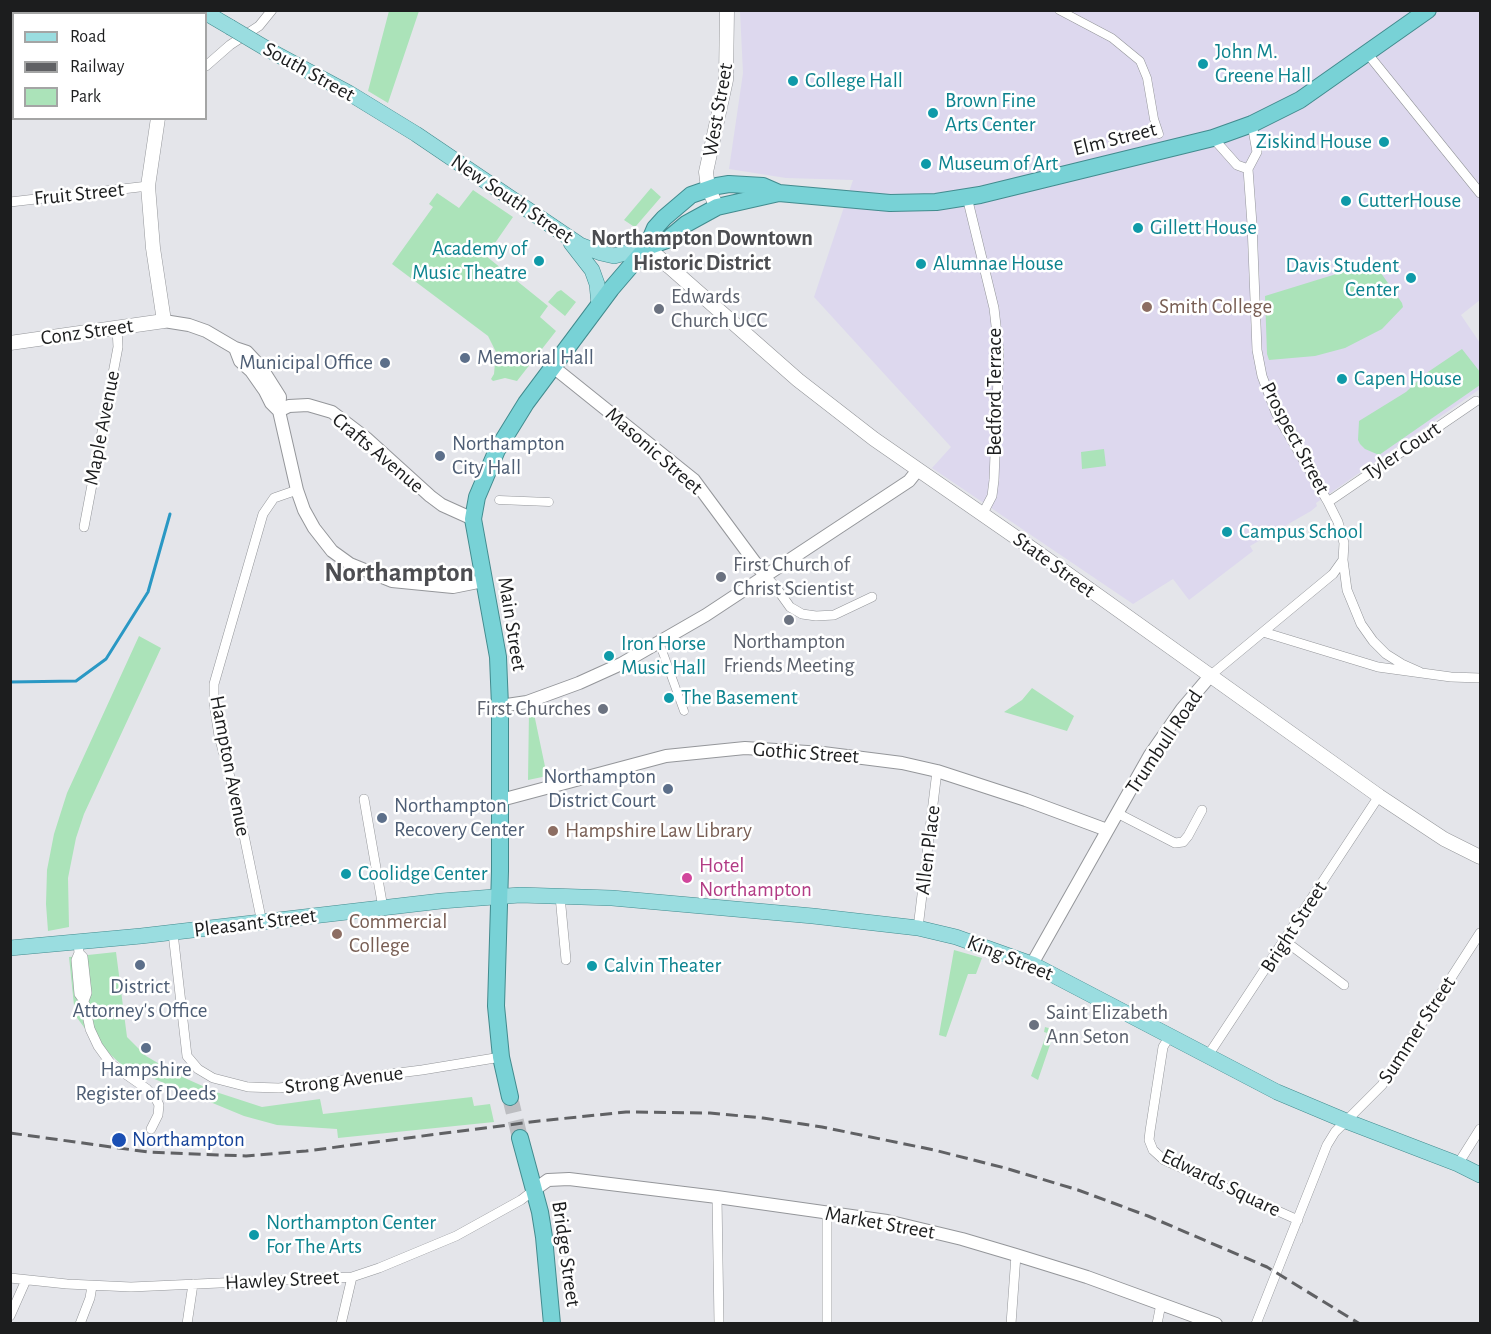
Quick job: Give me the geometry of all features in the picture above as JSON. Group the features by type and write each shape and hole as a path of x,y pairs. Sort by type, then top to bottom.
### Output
{"highway":[{"name":"Elm Street","path":"717,207 779,193 908,204 929,203 967,197 1213,138 1252,124 1300,100 1428,10"},
{"name":"Elm Street","path":"708,188 729,184 752,185 763,186 779,193"},
{"name":"Main Street","path":"510,1097 501,1057 496,1006 501,800 498,657 473,519 479,490 497,450 518,414 598,305 647,247 655,228 691,195 708,188"},
{"name":"Main Street","path":"647,247 667,240 686,224 717,207"},
{"path":"520,1138 534,1190"},
{"name":"Bridge Street","path":"534,1190 546,1251 552,1323"}],"main road":[{"name":"West Street","path":"717,207 708,188 706,172 726,80 729,34 727,10"},
{"name":"South Street","path":"207,14 416,134"},
{"path":"158,120 148,186 153,248 164,321"},
{"name":"New South Street","path":"416,134 580,245 608,255 621,255 647,247"},
{"path":"563,234 592,270 597,284 598,305"},
{"name":"State Street","path":"647,247 825,402 917,471 1211,675 1269,719 1379,796 1444,839 1480,857"},
{"name":"Conz Street","path":"10,343 164,321"},
{"name":"Pleasant Street","path":"10,948 78,947 173,933 498,895"},
{"name":"King Street","path":"498,895 612,898 813,916 918,928 956,937 1032,964 1277,1092 1346,1122 1458,1164 1480,1175"}],"street":[{"path":"207,65 222,51 259,26 272,10"},
{"path":"1059,10 1112,38 1140,61 1147,78 1159,134"},
{"path":"1367,53 1480,194"},
{"name":"Prospect Street","path":"1252,124 1257,152 1248,170 1259,367 1276,413 1338,522 1344,543 1343,560 1350,599 1357,617 1379,648 1394,659 1420,672"},
{"path":"1213,138 1237,165 1248,170"},
{"name":"Fruit Street","path":"10,202 148,186"},
{"name":"Bedford Terrace","path":"967,197 996,315 999,352 994,485 982,515"},
{"path":"164,321 206,331 235,348 247,352 261,367 280,397 279,411 297,490 304,510 320,537 332,551 360,568 392,581 453,587 483,581"},
{"name":"Maple Avenue","path":"84,527 118,347 117,328"},
{"name":"Masonic Street","path":"552,366 694,480 765,576"},
{"name":"Tyler Court","path":"1328,502 1476,401"},
{"name":"Crafts Avenue","path":"279,411 289,406 308,405 327,409 366,438 439,503 473,519"},
{"path":"500,706 527,702 579,683 615,667 660,642 706,615 909,481 917,471"},
{"name":"Hampton Avenue","path":"261,923 239,811 219,736 214,703 214,684 263,514 274,498 297,490"},
{"path":"499,500 549,502"},
{"name":"Trumbull Road","path":"1032,964 1155,748 1182,709 1211,675 1333,574 1343,560"},
{"path":"765,576 790,607 802,614 834,615 873,597"},
{"name":"Prospect Street","path":"1263,632 1378,667 1445,677 1480,678"},
{"path":"660,642 684,711"},
{"name":"Gothic Street","path":"501,800 666,756 734,749 893,761 937,771 1107,830"},
{"name":"Allen Place","path":"918,928 937,771"},
{"name":"Bright Street","path":"1207,1057 1379,796"},
{"path":"364,800 383,908"},
{"path":"1117,813 1175,843 1183,842 1188,836 1202,810"},
{"path":"560,896 566,960"},
{"name":"Strong Avenue","path":"173,933 185,1049 192,1064 213,1078 262,1089 422,1070 501,1057"},
{"name":"Summer Street","path":"1256,1323 1323,1153 1335,1132 1386,1080 1480,933"},
{"path":"1285,941 1344,985"},
{"path":"78,947 83,957 87,993 84,1001 90,1029 104,1054 116,1068 147,1089 158,1102 159,1115 151,1129"},
{"name":"Edwards Square","path":"1168,1036 1163,1047 1150,1131 1149,1140 1153,1150 1164,1160 1298,1220"},
{"path":"1458,1164 1480,1129"},
{"name":"Market Street","path":"534,1190 548,1180 569,1179 887,1221 1016,1255 1216,1323"},
{"name":"Hawley Street","path":"10,1278 92,1286 131,1287 352,1276 379,1268 456,1236 521,1200 534,1190"},
{"path":"717,1197 719,1323"},
{"path":"826,1323 828,1213"},
{"path":"1011,1323 1016,1255"},
{"path":"342,1323 352,1276"},
{"path":"10,1316 26,1280"},
{"path":"187,1323 193,1284"},
{"path":"80,1323 92,1286"},
{"path":"1157,1323 1161,1304"}],"shaded area":[{"name":"Smith College","path":"740,11 1480,11 1480,300 1461,315 1480,343 1480,389 1316,503 1317,506 1311,511 1250,546 1253,551 1189,600 1173,579 1133,604 932,468 951,447 814,297 853,180 786,178 729,169 743,73"}],"green space":[{"path":"389,11 419,11 388,103 368,91"},
{"path":"651,188 661,197 636,226 633,226 624,220"},
{"path":"473,190 513,217 486,256 548,306 540,317 556,331 517,381 505,378 493,381 491,379 494,374 496,352 488,336 392,264 433,207 429,204 437,193 459,208"},
{"path":"1376,266 1403,307 1382,329 1345,348 1315,356 1269,360 1265,296 1359,267"},
{"path":"561,290 576,302 565,316 548,302"},
{"path":"1462,349 1480,372 1480,385 1379,455 1365,449 1360,444 1358,440 1359,421 1406,392 1425,374"},
{"path":"1104,449 1106,466 1082,469 1081,452"},
{"path":"139,636 161,648 84,814 76,838 68,878 69,927 48,931 47,870 54,834 67,793"},
{"path":"1032,688 1074,716 1067,731 1004,712 1022,700"},
{"path":"533,709 547,776 528,780 529,711"},
{"path":"954,950 982,958 976,974 968,974 946,1037 939,1035"},
{"path":"116,952 127,1037 146,1056 178,1075 216,1092 262,1107 320,1099 323,1114 472,1097 474,1106 490,1104 494,1122 338,1138 337,1129 277,1125 244,1116 123,1066 92,1038 75,1015 69,957"},
{"path":"1045,1027 1055,1030 1038,1080 1031,1076 1047,1033 1044,1032"}],"waterway":[{"path":"10,682 76,681 106,659 148,592 170,514"}],"tunnel":[{"path":"510,1097 520,1138"}],"railway":[{"path":"10,1133 148,1152 246,1156 306,1151 626,1112 710,1113 763,1118 822,1127 934,1150 1078,1190 1148,1216 1267,1267 1360,1324"}],"place":[{"name":"John M. Greene Hall","path":"1203,64"},
{"name":"College Hall","path":"793,81"},
{"name":"Brown Fine Arts Center","path":"933,113"},
{"name":"Ziskind House","path":"1384,142"},
{"name":"Museum of Art","path":"926,164"},
{"name":"CutterHouse","path":"1346,201"},
{"name":"Gillett House","path":"1138,228"},
{"name":"Academy of Music Theatre","path":"539,261"},
{"name":"Alumnae House","path":"921,264"},
{"name":"Davis Student Center","path":"1411,278"},
{"name":"Smith College","path":"1147,307"},
{"name":"Edwards Church UCC","path":"659,309"},
{"name":"Memorial Hall","path":"465,358"},
{"name":"Municipal Office","path":"385,363"},
{"name":"Capen House","path":"1342,379"},
{"name":"Northampton City Hall","path":"440,456"},
{"name":"Campus School","path":"1227,532"},
{"name":"First Church of Christ Scientist","path":"721,577"},
{"name":"Northampton Friends Meeting","path":"789,620"},
{"name":"Iron Horse Music Hall","path":"609,656"},
{"name":"The Basement","path":"669,698"},
{"name":"First Churches","path":"603,709"},
{"name":"Northampton District Court","path":"668,789"},
{"name":"Northampton Recovery Center","path":"382,818"},
{"name":"Hampshire Law Library","path":"553,831"},
{"name":"Coolidge Center","path":"346,874"},
{"name":"Hotel Northampton","path":"687,878"},
{"name":"Commercial College","path":"337,934"},
{"name":"District Attorney's Office","path":"140,965"},
{"name":"Calvin Theater","path":"592,966"},
{"name":"Saint Elizabeth Ann Seton","path":"1034,1025"},
{"name":"Hampshire Register of Deeds","path":"146,1048"},
{"name":"Northampton","path":"119,1140"},
{"name":"Northampton Center For The Arts","path":"254,1235"}],"district":[{"name":"Northampton Downtown Historic District","path":"702,250"},
{"name":"Northampton","path":"399,573"}]}
